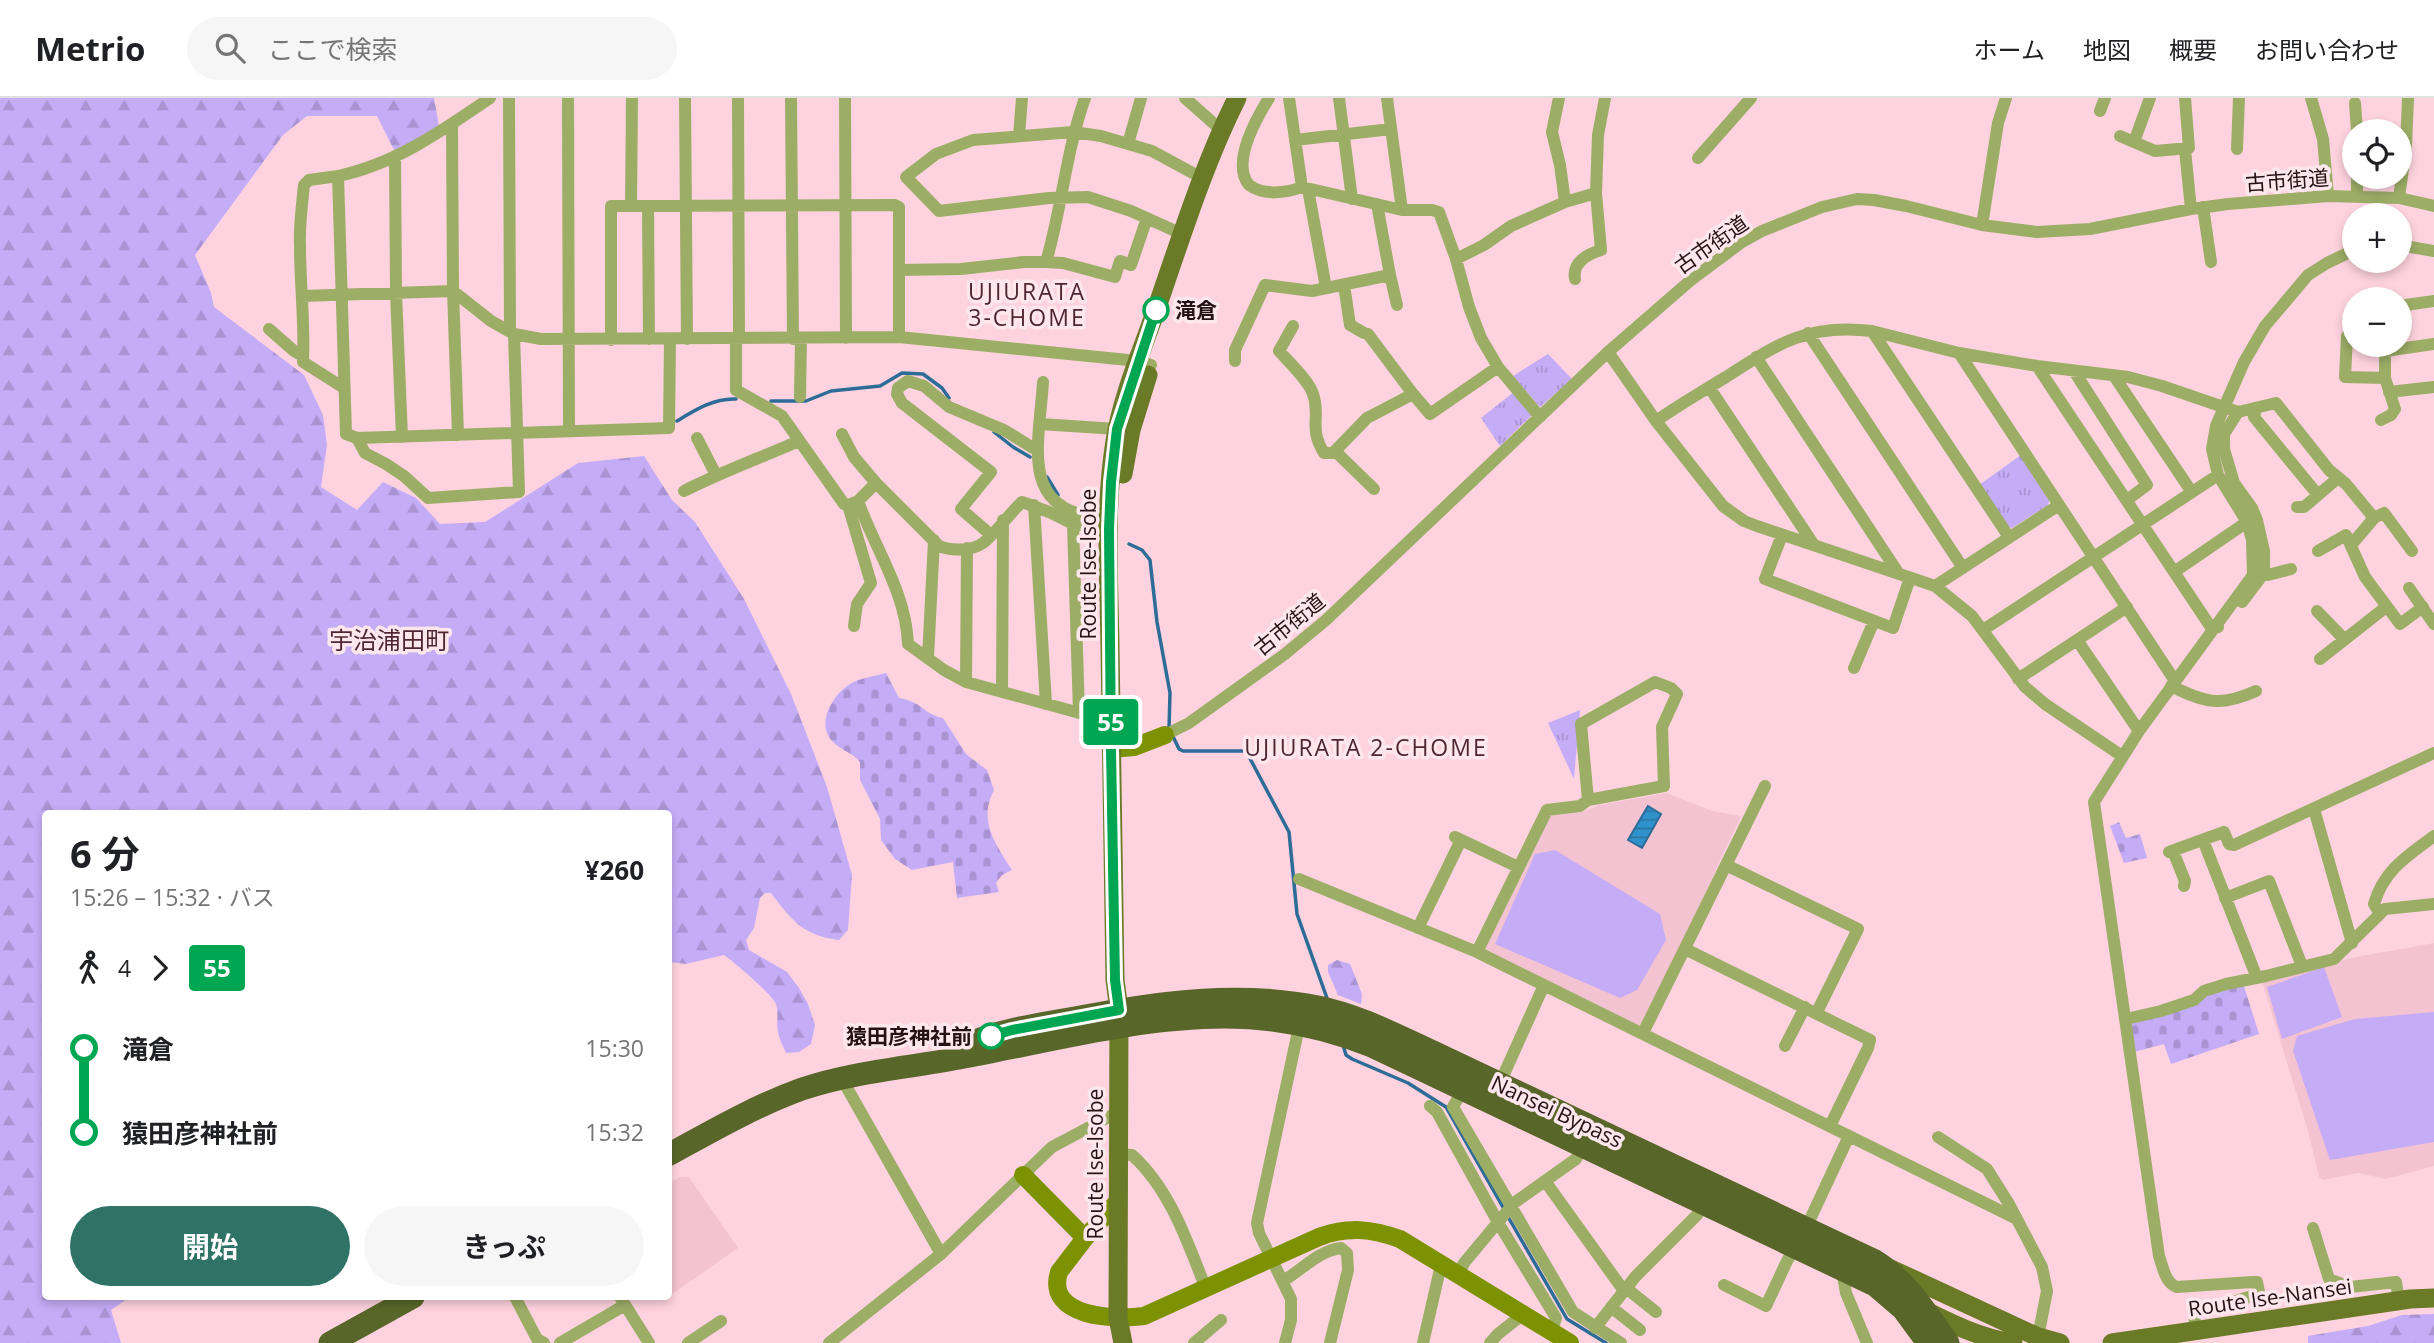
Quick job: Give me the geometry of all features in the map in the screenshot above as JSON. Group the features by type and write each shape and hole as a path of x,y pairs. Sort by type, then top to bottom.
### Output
{"highway":[{"name":"Nansei Bypass","path":"1307,1012 1327,1031 1351,1038 1463,1089 1704,1204 1875,1261 1899,1279 1948,1343"},
{"name":"Nansei Bypass","path":"672,1153 764,1104 806,1088 925,1065 1119,1019 1230,1017 1307,1012 1345,1015 1379,1027 1500,1083 1801,1238 1842,1270 1875,1285 1903,1309 1928,1343"},
{"path":"330,1343 408,1300"}],"main road":[{"name":"Route Ise-Isobe","path":"1123,1343 1118,1318 1119,1019 1115,980 1123,477 1144,363 1182,233 1221,130 1237,98"},
{"name":"Route Ise-Isobe","path":"1117,749 1111,718 1109,524 1117,429 1231,132 1248,98"},
{"path":"1875,1261 2038,1337 2060,1343"},
{"path":"1875,1285 1925,1311 1990,1339 2013,1343"},
{"name":"Route Ise-Nansei","path":"2112,1343 2197,1337 2399,1301 2434,1298"},
{"name":"Route Ise-Isobe","path":"1111,1343 1118,1318"}],"street":[{"path":"344,388 303,362 299,242 304,185 309,180 368,170 452,124 490,98"},
{"path":"357,438 365,453 404,476 428,498 519,492 512,333 509,98"},
{"path":"568,98 569,431"},
{"path":"631,206 632,98"},
{"path":"685,98 687,339"},
{"path":"737,98 736,390 782,416 842,503 853,503 876,483"},
{"path":"791,98 792,206 800,397"},
{"path":"845,98 846,338"},
{"path":"1019,136 1022,98"},
{"path":"1046,262 1062,198 1073,132 1085,98"},
{"path":"1128,144 1141,98"},
{"path":"1185,98 1221,130"},
{"path":"1269,98 1248,137 1242,168 1250,185 1261,191 1293,191 1305,188 1402,210 1439,212 1456,259 1468,307 1481,338 1498,367 1540,417"},
{"path":"1289,98 1295,140 1326,288"},
{"path":"1339,98 1352,199"},
{"path":"1387,98 1402,210"},
{"path":"1559,98 1552,132 1565,202"},
{"path":"1575,279 1576,266 1589,253 1601,250 1596,193 1598,135 1605,98"},
{"path":"1698,158 1751,98"},
{"path":"1982,225 1998,123 2006,98"},
{"path":"2100,111 2105,98"},
{"path":"2134,142 2150,98"},
{"path":"2120,136 2155,151 2185,150 2190,145 2185,98"},
{"path":"2237,149 2239,98"},
{"path":"2311,98 2323,139 2328,196"},
{"path":"2399,198 2406,147 2408,98"},
{"path":"2356,103 2357,119"},
{"path":"452,124 453,291 458,435"},
{"path":"1295,140 1391,129"},
{"path":"1182,233 1132,211 1088,197 939,211 906,177 936,154 973,140 1073,132 1101,135 1152,150 1202,178"},
{"path":"2185,150 2211,262"},
{"path":"396,156 402,437"},
{"path":"338,176 346,433 357,438 669,428 670,340"},
{"path":"2357,189 2357,195"},
{"path":"1456,259 1484,245 1511,226 1565,202 1596,193"},
{"name":"古市街道","path":"1165,735 1198,717 1285,654 1326,620 1608,352 1690,280 1742,242 1762,231 1822,207 1857,199 1906,206 1982,225 2037,232 2090,229 2197,208 2328,196 2399,198 2434,206"},
{"path":"1377,204 1397,305"},
{"path":"611,340 611,206 899,206 899,337"},
{"path":"648,206 649,340"},
{"path":"899,270 961,270 1046,262 1063,263 1115,277 1119,261 1132,265 1147,218"},
{"path":"2412,247 2434,251"},
{"path":"2197,1337 2194,1314 2255,1295 2260,1287 2257,1282 2252,1282 2177,1287 2168,1280 2159,1256 2094,802 2139,731 2253,575 2252,540 2247,522 2214,466 2212,438 2244,362 2265,326 2308,275 2342,255"},
{"path":"1235,361 1235,350 1265,285 1312,291 1390,275"},
{"path":"1344,285 1350,325 1366,333 1430,414 1498,367"},
{"path":"302,296 453,291 491,321 512,333 541,339 899,337 1144,363"},
{"path":"2412,304 2434,301"},
{"path":"1293,326 1279,351 1312,391 1316,411 1314,431 1324,453 1335,451 1367,418 1413,394"},
{"path":"269,329 303,356"},
{"path":"1657,421 1756,357 1791,338 1839,329 1872,331 1959,353 2114,376 2162,386 2238,412 2276,404 2374,518"},
{"path":"1872,331 2009,537"},
{"path":"1808,333 1963,568"},
{"path":"2412,346 2434,344"},
{"path":"1608,352 1723,506 1744,521 1935,586 1959,604 1983,630 2025,687 2045,704 2122,756"},
{"path":"1959,353 2094,557 2173,684 2200,700 2232,701 2256,691"},
{"path":"1756,357 1905,576 1894,628 1765,579 1782,535"},
{"path":"2346,357 2345,377 2385,378"},
{"path":"2381,420 2394,412 2385,378 2385,357"},
{"path":"2037,366 2213,629"},
{"path":"2074,371 2147,485 2127,499"},
{"path":"2114,376 2191,491"},
{"path":"991,535 961,509 990,472 902,403 897,394 898,388 908,382 924,386 949,407 1004,430 1038,451"},
{"path":"1043,382 1037,467 1041,483 1053,500 1072,513 1109,524"},
{"path":"1709,387 1814,545"},
{"path":"2389,392 2434,387"},
{"path":"2256,408 2255,417 2318,495"},
{"path":"2213,629 2222,627 2264,574 2264,551 2257,520 2234,483 2224,449 2224,434 2238,412"},
{"path":"1040,424 1117,429"},
{"path":"842,433 854,457 876,483 939,546 948,549 967,548 983,543 1022,502 1073,524 1109,524"},
{"path":"697,438 716,475"},
{"path":"684,491 799,441"},
{"path":"1335,451 1374,489"},
{"path":"1983,630 2218,475"},
{"path":"2297,507 2304,506 2338,478"},
{"path":"853,503 871,583 857,604 854,626"},
{"path":"853,503 898,593 907,624 908,644 966,682 1079,713 1111,718"},
{"path":"1034,505 1046,704"},
{"path":"1935,586 2059,505"},
{"path":"2352,544 2374,518 2384,513 2412,551"},
{"path":"1002,692 1003,520"},
{"path":"2174,572 2247,522"},
{"path":"1073,524 1079,713"},
{"path":"2318,551 2346,535 2365,577 2400,624 2423,607"},
{"path":"928,658 934,540"},
{"path":"966,682 967,548"},
{"path":"2264,574 2291,569"},
{"path":"2409,588 2434,624"},
{"path":"2018,679 2126,607"},
{"path":"2320,659 2386,607"},
{"path":"2317,611 2344,639"},
{"path":"1854,668 1874,621"},
{"path":"2077,640 2139,731"},
{"path":"1477,951 1548,810 1580,806 1588,800 1664,786 1662,727 1677,694 1671,688 1655,682 1581,724 1588,800"},
{"path":"1117,749 1165,735"},
{"path":"2184,886 2185,881 2171,851 2224,832 2229,844 2234,845 2434,753"},
{"path":"1643,1033 1765,786"},
{"path":"2314,809 2352,943"},
{"path":"2380,914 2374,904 2380,884 2396,866 2434,836"},
{"path":"1418,928 1458,839 1518,867"},
{"path":"2203,840 2257,978"},
{"path":"1726,865 1858,929 1811,1009 1785,1046"},
{"path":"1299,879 1477,951 2015,1218"},
{"path":"2225,898 2269,881 2302,966"},
{"path":"2126,1019 2194,1000 2204,991 2334,959 2380,914 2390,908 2434,904"},
{"path":"1685,948 1870,1040 1830,1126"},
{"path":"1500,1083 1544,985"},
{"path":"1285,1343 1292,1305 1259,1233 1258,1215 1307,1012"},
{"path":"842,1079 941,1254"},
{"path":"1463,1089 1453,1107 1573,1312 1621,1343"},
{"path":"1430,1106 1437,1112 1556,1318 1562,1340"},
{"path":"829,1343 941,1254 1038,1159 1062,1140 1118,1112"},
{"path":"1724,1284 1766,1306 1849,1136"},
{"path":"1937,1137 1987,1169 2009,1204 2046,1279 2046,1304 2038,1337"},
{"path":"1458,1276 1464,1263 1514,1203 1576,1159 1583,1146"},
{"path":"1118,1154 1132,1155 1155,1179 1186,1240 1206,1289"},
{"path":"1023,1175 1085,1238"},
{"path":"1545,1181 1625,1289 1656,1312"},
{"path":"1118,1201 1059,1272 1059,1293 1074,1309 1118,1318 1144,1316 1334,1231 1362,1229 1400,1239 1562,1340"},
{"path":"1595,1328 1636,1276 1697,1215 1704,1204"},
{"path":"2313,1228 2329,1279 2350,1287 2396,1282 2399,1301"},
{"path":"1283,1281 1307,1263 1334,1250 1341,1248 1347,1253 1349,1262 1332,1343"},
{"path":"1423,1343 1441,1265"},
{"path":"1842,1270 1846,1293 1867,1343"},
{"path":"517,1300 537,1339 544,1343"},
{"path":"560,1343 623,1301 649,1343"},
{"path":"1611,1307 1640,1330"},
{"path":"1490,1343 1522,1315"},
{"path":"1195,1343 1221,1320"},
{"path":"688,1343 721,1321"}],"shaded area":[{"path":"1667,793 1712,811 1741,816 1645,1022 1638,1026 1487,952 1485,945 1548,816 1582,812 1599,805"},
{"path":"2434,943 2434,1166 2386,1179 2358,1173 2323,1180 2319,1177 2308,1131 2262,981 2351,958"},
{"path":"680,1177 689,1177 738,1248 672,1294 672,1182"}],"green space":[{"path":"0,98 434,98 439,126 395,152 377,116 307,116 283,135 195,255 214,307 304,375 323,415 327,445 321,487 357,510 383,482 416,498 440,524 485,522 578,463 644,456 672,500 695,522 744,599 791,694 827,787 852,875 848,930 839,940 816,935 799,925 771,893 765,893 760,898 754,928 746,940 749,950 787,972 799,988 815,1025 811,1044 799,1052 786,1053 779,1035 776,1004 773,999 724,955 686,964 672,962 672,810 42,810 42,1300 126,1300 111,1310 121,1343 0,1343"},
{"path":"1548,354 1572,379 1540,407 1513,376"},
{"path":"1515,391 1532,415 1500,446 1481,418"},
{"path":"2021,455 2050,498 2048,505 2012,528 2008,527 1979,485"},
{"path":"886,673 899,698 913,702 931,714 943,718 966,754 987,770 994,790 989,801 988,822 995,841 1012,870 1002,875 996,883 999,892 957,898 953,862 912,870 895,859 881,840 880,819 860,780 860,762 831,740 826,721 830,706 844,688 858,680"},
{"path":"1580,710 1574,779 1548,723"},
{"path":"2119,822 2126,838 2140,834 2147,858 2124,863 2110,826"},
{"path":"1555,850 1660,914 1666,940 1637,990 1620,998 1495,944 1535,854"},
{"path":"1337,960 1350,964 1362,994 1361,1004 1338,995 1328,972 1328,965"},
{"path":"2324,967 2342,1017 2282,1039 2267,987"},
{"path":"2244,986 2259,1034 2171,1064 2164,1044 2134,1052 2130,1024 2205,994"},
{"path":"2434,1012 2434,1142 2330,1160 2293,1051 2297,1036 2355,1019"},
{"path":"2434,1314 2434,1343 2308,1343 2308,1336 2368,1326 2402,1315"}],"water":[{"path":"1648,806 1661,814 1642,848 1628,840"}],"waterway":[{"path":"771,401 806,401 831,391 880,386 902,373 923,374 942,388 949,398"},
{"path":"677,421 712,403 736,399"},
{"path":"994,432 1030,457"},
{"path":"1047,477 1058,495"},
{"path":"1129,544 1142,550 1150,560 1157,622 1170,693 1169,728 1179,749 1183,751 1246,751 1289,832 1297,914 1328,1001"},
{"path":"1343,1045 1346,1055 1352,1059 1408,1083 1446,1107 1504,1209"},
{"path":"1507,1215 1567,1319 1606,1343"}],"bus line":[{"name":"55","path":"991,1036 1119,1010 1115,980 1110,500 1117,429 1156,310"}],"place":[{"name":"滝倉","path":"1156,310"},
{"name":"猿田彦神社前","path":"991,1036"}],"district":[{"name":"UJIURATA 3-CHOME","path":"1027,304"},
{"name":"宇治浦田町","path":"389,639"},
{"name":"UJIURATA 2-CHOME","path":"1366,747"}]}
